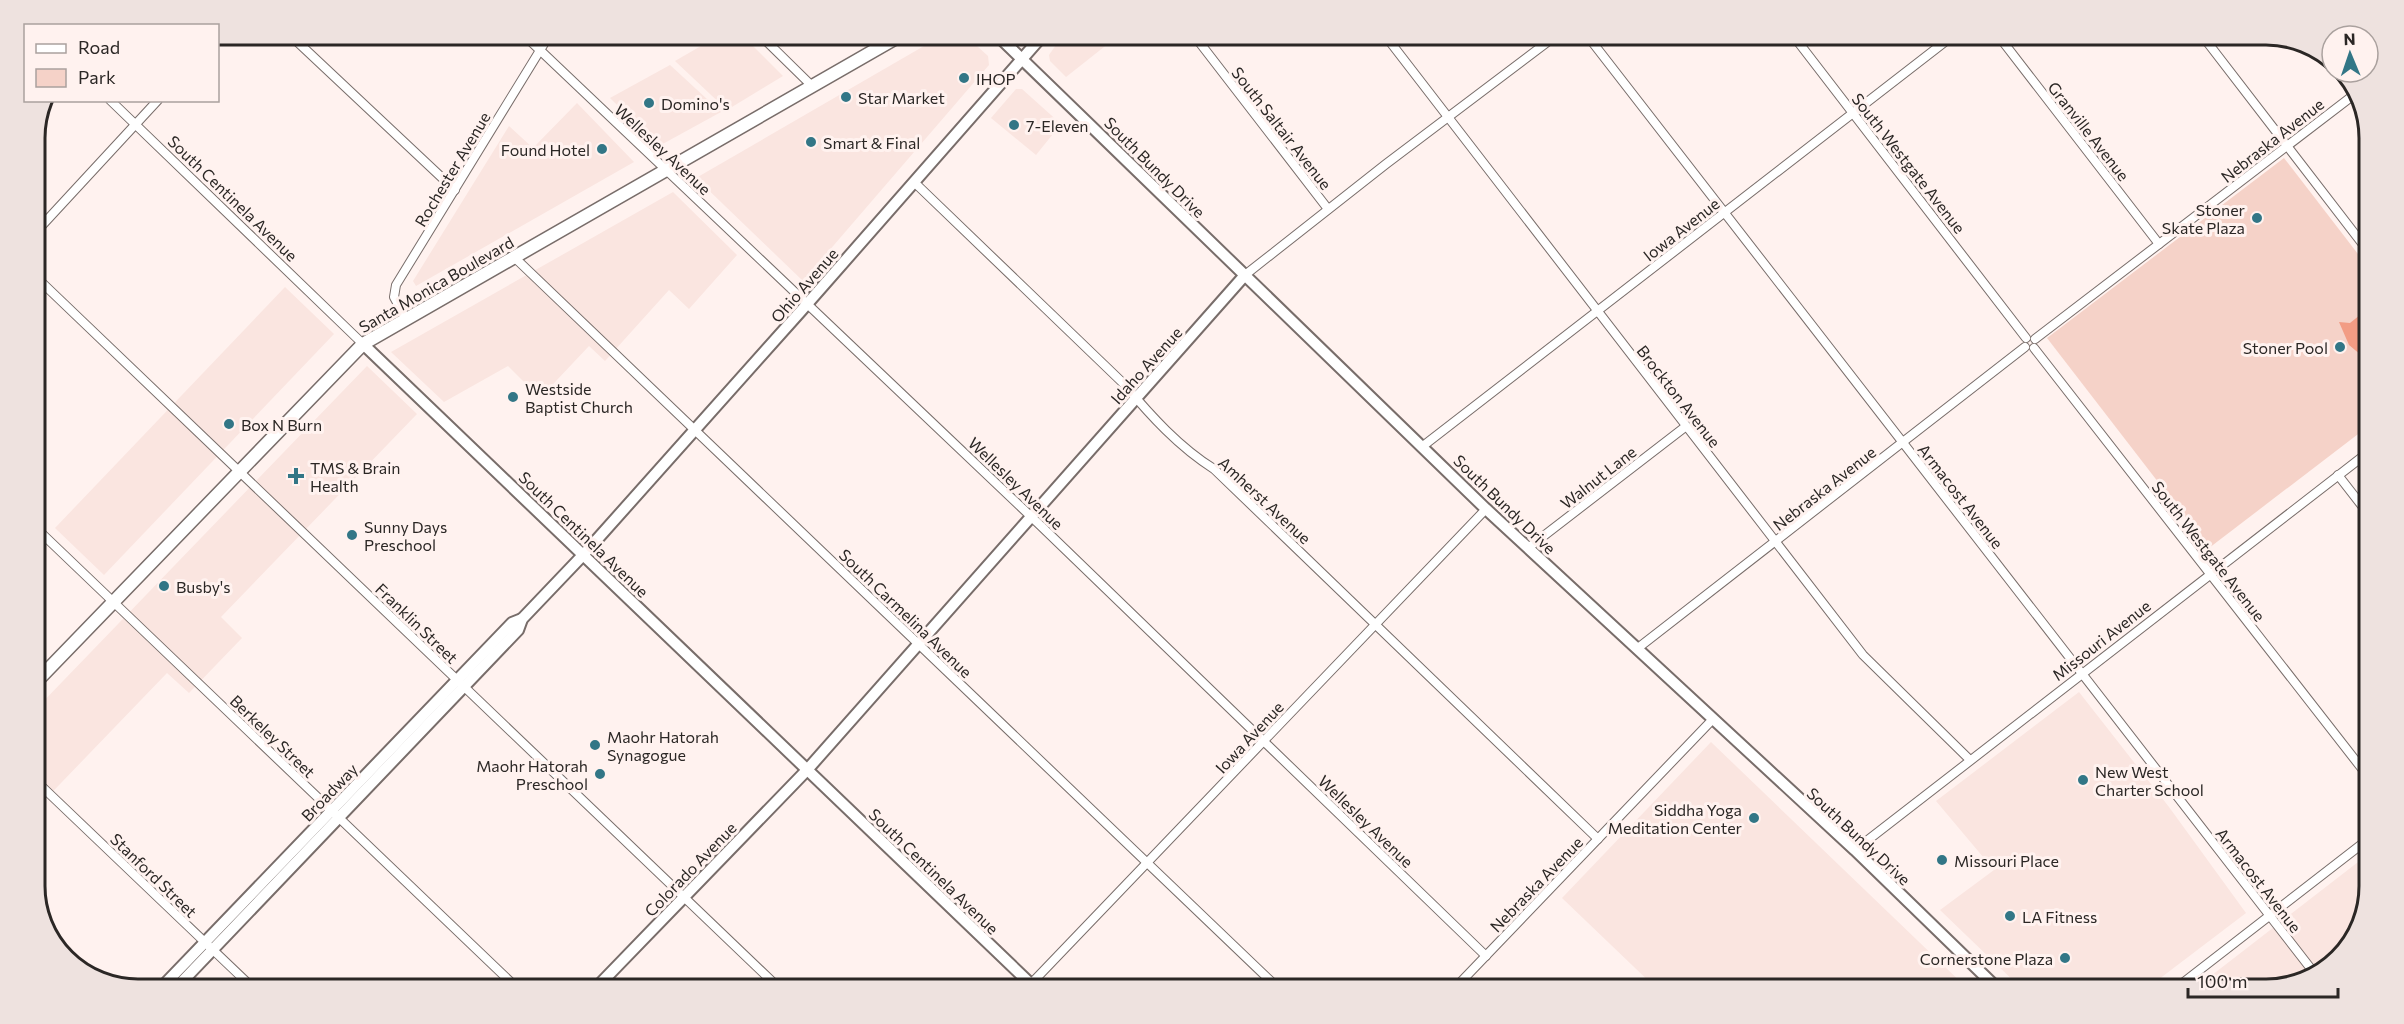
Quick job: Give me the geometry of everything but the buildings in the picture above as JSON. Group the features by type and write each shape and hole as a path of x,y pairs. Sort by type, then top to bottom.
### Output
{"main road":[{"name":"Santa Monica Boulevard","path":"45,672 237,471 363,344 884,45"}],"street":[{"path":"300,45 455,190"},
{"name":"Wellesley Avenue","path":"533,45 1032,517 1486,956"},
{"name":"Rochester Avenue","path":"406,319 394,297 396,285 543,45"},
{"path":"770,45 812,86"},
{"name":"South Bundy Drive","path":"1008,45 1486,509 1855,850 1987,979"},
{"name":"Ohio Avenue","path":"584,554 1034,45"},
{"name":"South Saltair Avenue","path":"1201,45 1328,209"},
{"name":"Brockton Avenue","path":"1392,45 1863,655 1969,759"},
{"name":"Idaho Avenue","path":"807,770 1245,275 1543,45"},
{"name":"Armacost Avenue","path":"1595,45 2310,967"},
{"name":"South Westgate Avenue","path":"1800,45 2359,765"},
{"name":"Iowa Avenue","path":"1423,446 1940,45"},
{"name":"Granville Avenue","path":"2005,45 2159,244"},
{"path":"2210,45 2359,239"},
{"name":"Nebraska Avenue","path":"1638,648 2031,341 2349,98"},
{"name":"South Centinela Avenue","path":"112,102 584,554 1022,979"},
{"path":"45,222 137,126 156,102"},
{"name":"Amherst Avenue","path":"914,182 1136,398 1146,411 1197,458 1214,470 1377,624 1598,839"},
{"name":"South Carmelina Avenue","path":"514,257 1268,979"},
{"name":"Franklin Street","path":"45,286 769,979"},
{"name":"Walnut Lane","path":"1528,548 1685,427"},
{"name":"Missouri Avenue","path":"1855,850 1969,759 2359,460"},
{"path":"2338,476 2359,502"},
{"name":"Iowa Avenue","path":"1039,979 1263,741 1486,509"},
{"name":"Berkeley Street","path":"45,536 507,979"},
{"name":"Broadway","path":"172,979 208,946 461,683 518,630 522,619 584,554"},
{"name":"Nebraska Avenue","path":"1464,979 1713,719"},
{"name":"Colorado Avenue","path":"605,979 807,770"},
{"name":"Stanford Street","path":"45,790 242,979"},
{"path":"2189,979 2359,846"},
{"name":"Broadway","path":"183,979 208,946"}],"shaded area":[{"path":"703,45 752,45 783,76 727,110 675,61"},
{"path":"926,45 976,45 988,56 989,65 803,281 696,178"},
{"path":"1056,45 1106,45 1066,77 1050,61 1049,55"},
{"path":"670,65 721,112 659,146 610,98"},
{"path":"1016,89 1022,89 1061,124 1036,155 991,118"},
{"path":"577,103 634,162 416,286 413,281 509,126 533,148"},
{"path":"673,192 737,255 689,309 669,290 605,361 589,346 540,398 508,366 444,402 391,352"},
{"path":"285,287 334,334 104,575 55,528"},
{"path":"2359,316 2359,353 2349,345 2339,322 2350,323"},
{"path":"367,366 417,414 221,617 242,638 189,693 167,673 45,800 45,700"},
{"path":"2079,692 2169,807 2246,913 2159,979 2012,979 1940,910 1994,870 1936,801"},
{"path":"1711,742 1958,979 1647,979 1562,898"},
{"path":"2359,861 2357,904 2352,921 2332,952 2307,969 2284,977 2207,979"}],"green space":[{"path":"2284,158 2359,255 2359,433 2209,548 2047,338"}],"place":[{"name":"IHOP","path":"964,78"},
{"name":"Star Market","path":"846,97"},
{"name":"Domino's","path":"649,103"},
{"name":"7-Eleven","path":"1014,125"},
{"name":"Smart & Final","path":"811,142"},
{"name":"Found Hotel","path":"602,149"},
{"name":"Stoner Skate Plaza","path":"2257,218"},
{"name":"Stoner Pool","path":"2340,347"},
{"name":"Westside Baptist Church","path":"513,397"},
{"name":"Box N Burn","path":"229,424"},
{"name":"TMS & Brain Health","path":"296,476"},
{"name":"Sunny Days Preschool","path":"352,535"},
{"name":"Busby's","path":"164,586"},
{"name":"Maohr Hatorah Synagogue","path":"595,745"},
{"name":"Maohr Hatorah Preschool","path":"600,774"},
{"name":"New West Charter School","path":"2083,780"},
{"name":"Siddha Yoga Meditation Center","path":"1754,818"},
{"name":"Missouri Place","path":"1942,860"},
{"name":"LA Fitness","path":"2010,916"},
{"name":"Cornerstone Plaza","path":"2065,958"}]}
